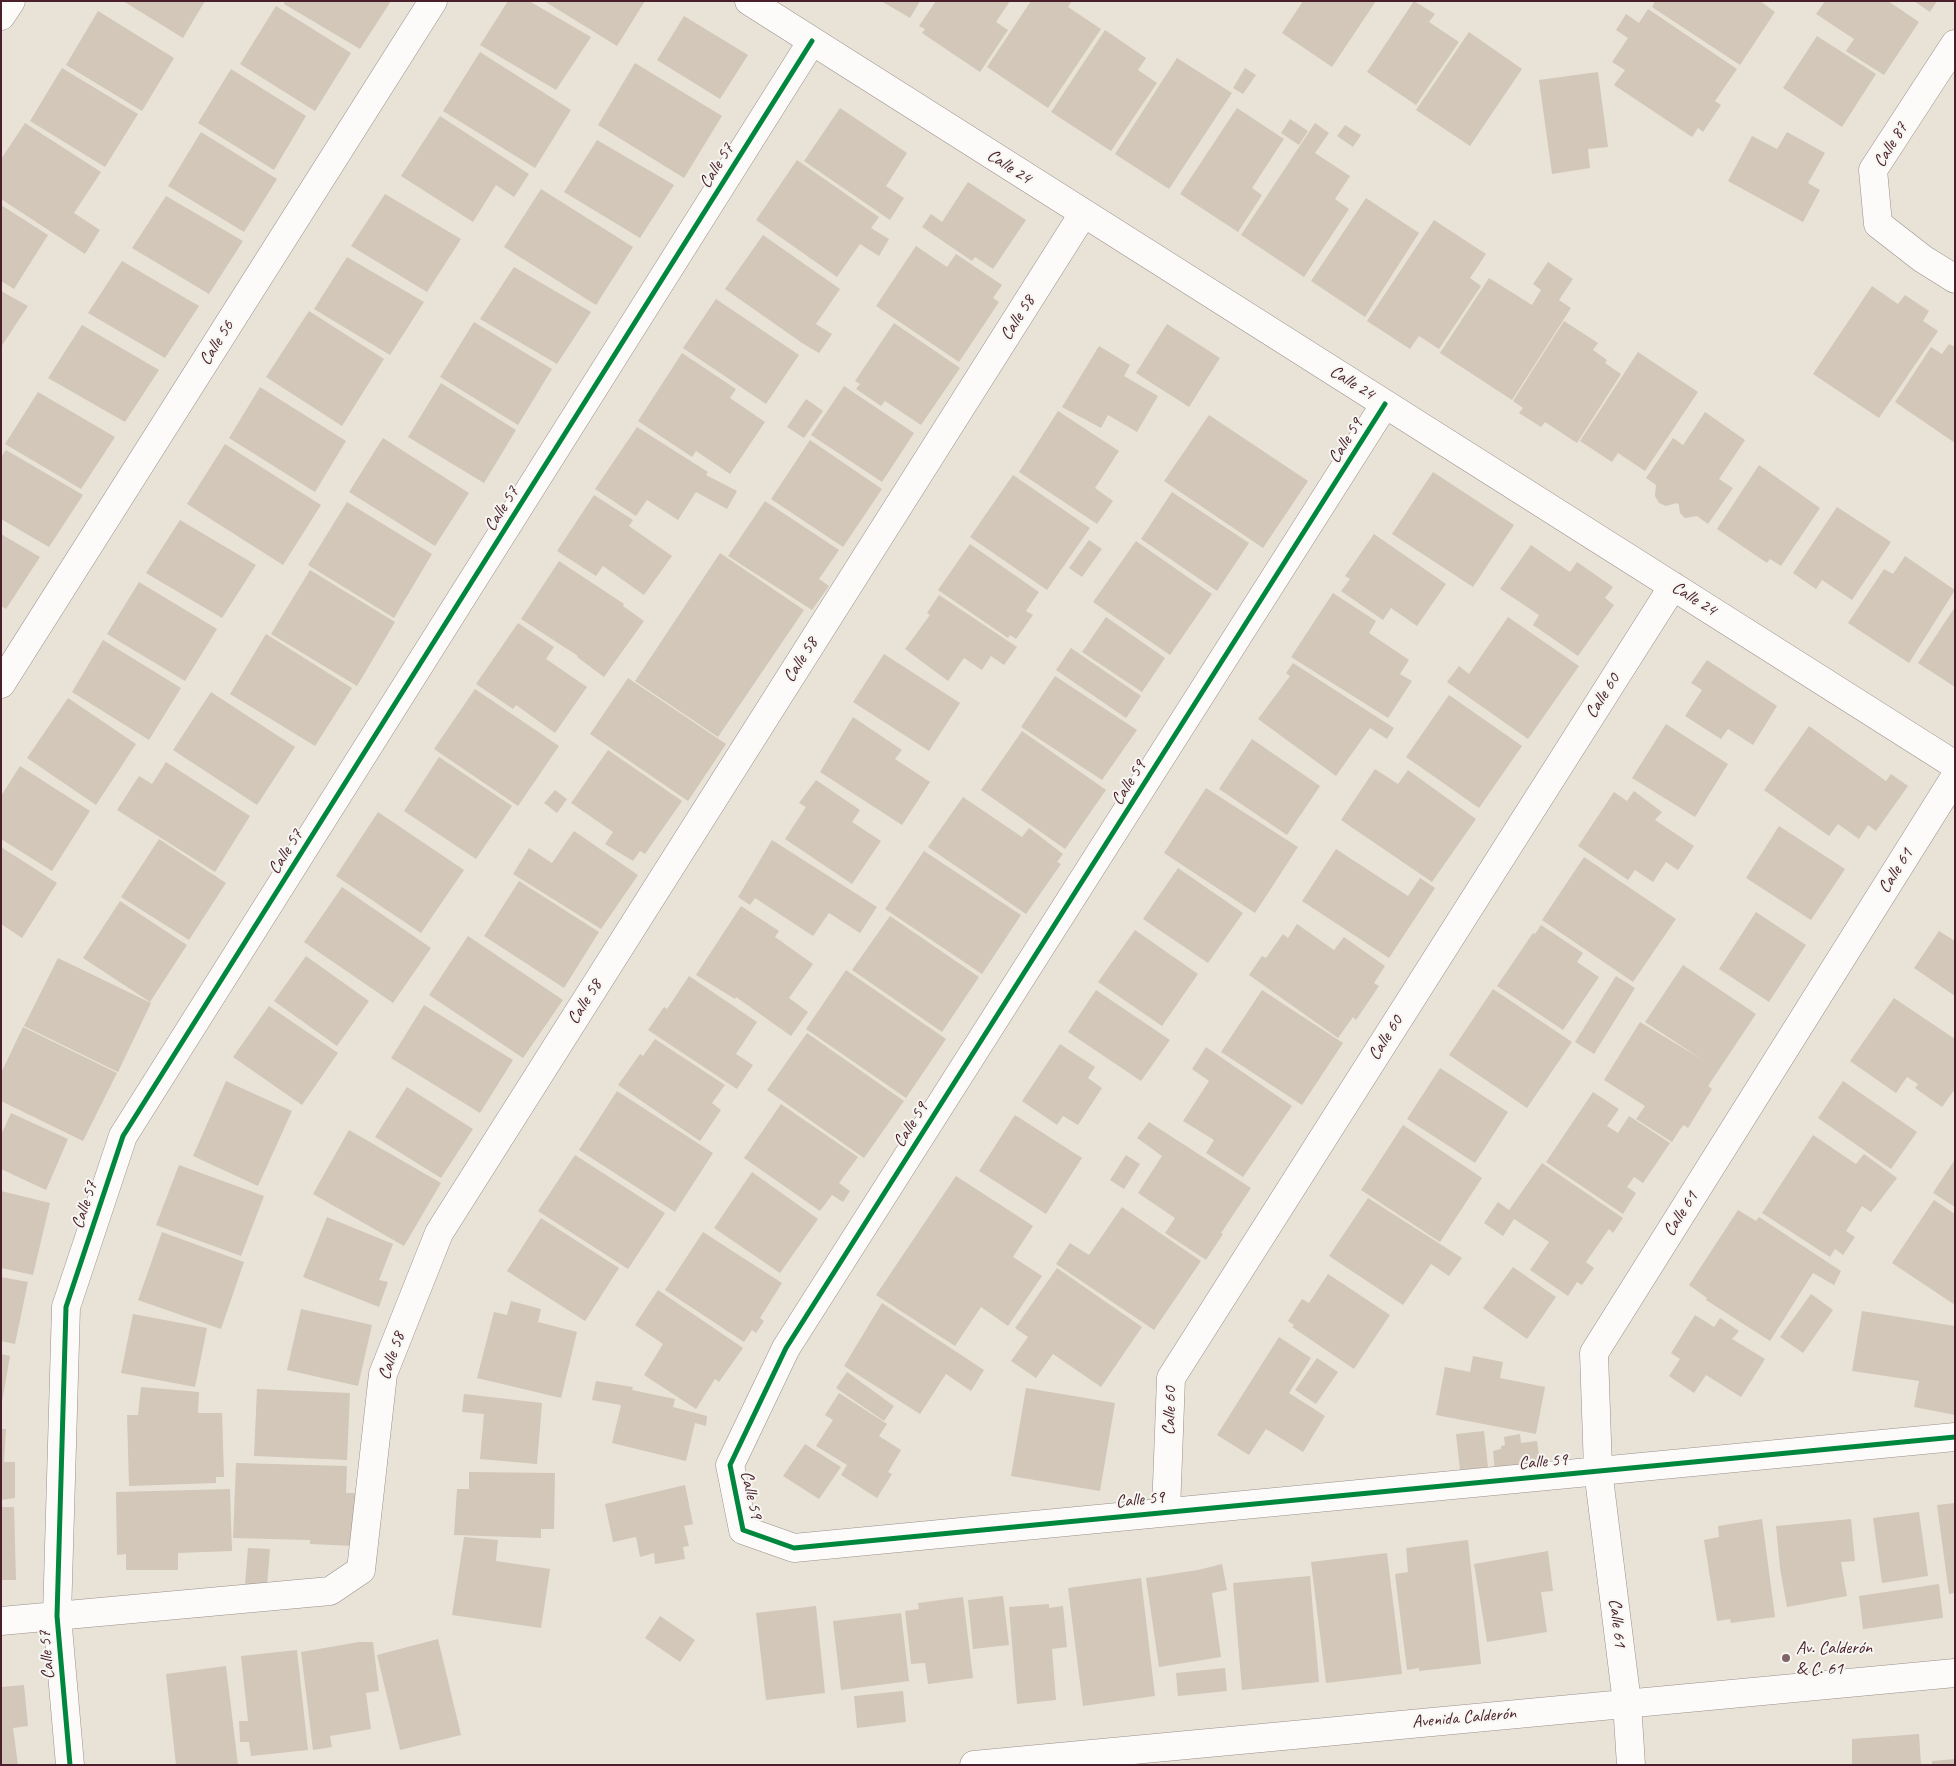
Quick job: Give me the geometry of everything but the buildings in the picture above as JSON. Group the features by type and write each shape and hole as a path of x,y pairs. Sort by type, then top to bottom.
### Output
{"street":[{"path":"1,16 11,1"},
{"name":"Calle 56","path":"1,684 433,1"},
{"name":"Calle 24","path":"749,1 1955,765"},
{"name":"Calle 57","path":"70,1765 58,1616 66,1307 123,1136 812,41"},
{"name":"Calle 87","path":"1955,44 1873,170 1878,224 1923,259 1955,279"},
{"name":"Calle 58","path":"58,1616 330,1591 361,1570 383,1374 439,1233 1083,214"},
{"name":"Calle 59","path":"1385,404 786,1348 730,1465 743,1530 794,1548 1955,1437"},
{"name":"Calle 60","path":"1166,1511 1171,1378 1673,586"},
{"name":"Calle 61","path":"1631,1765 1627,1703 1598,1470 1594,1353 1955,777"},
{"path":"1,1621 58,1616"},
{"name":"Avenida Calderón","path":"974,1765 1955,1673"}],"cycle path":[{"path":"70,1765 57,1616 66,1307 123,1136 812,41"},
{"path":"1385,404 786,1348 730,1465 743,1530 794,1548 1955,1437"}],"place":[{"name":"Av. Calderón & C. 61","path":"1786,1658"}]}
